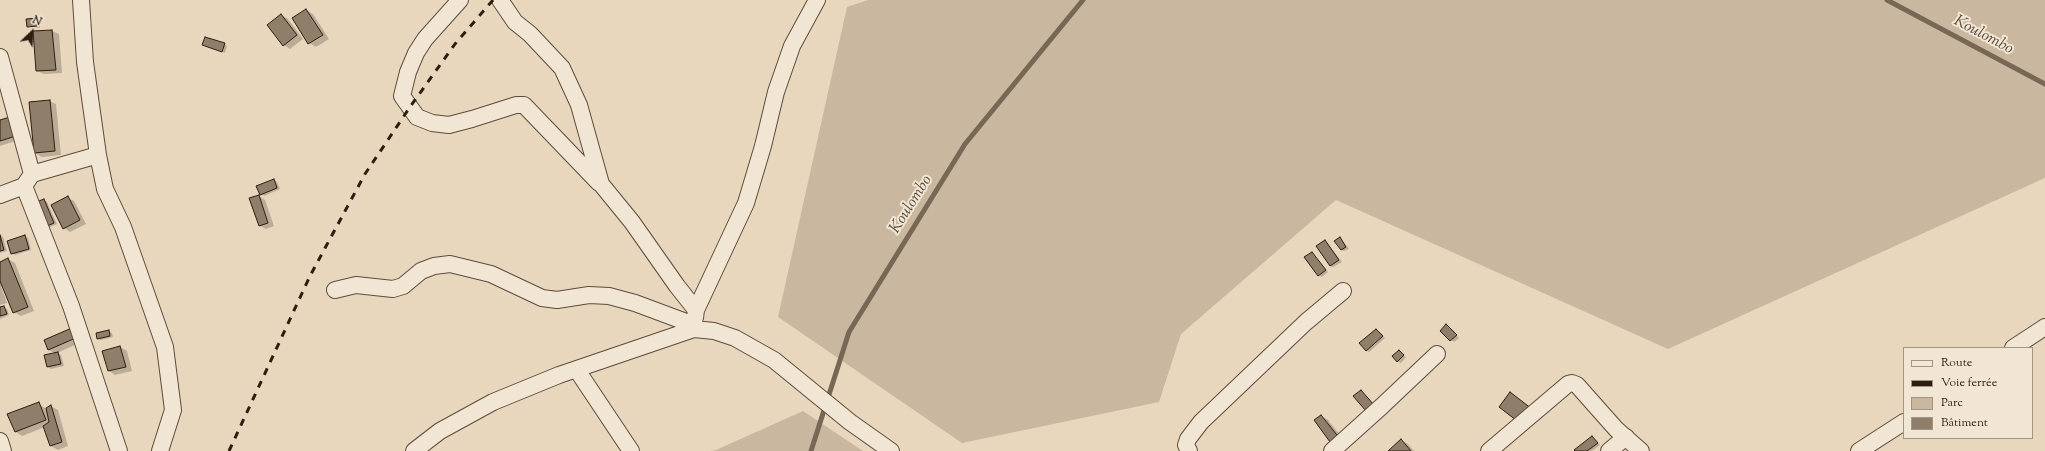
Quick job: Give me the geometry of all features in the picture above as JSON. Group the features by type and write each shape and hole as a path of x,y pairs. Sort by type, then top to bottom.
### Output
{"street":[{"path":"81,0 85,62 98,155 106,189 123,227 165,347 173,410 160,451"},
{"path":"460,0 425,39 416,53 408,72 402,96 417,117 432,123 449,125 516,105 524,106 600,184 632,222 677,286 695,321"},
{"path":"500,0 515,22 530,34 562,68 579,105 600,184"},
{"path":"414,451 440,431 493,402 577,370 695,321 746,203 763,146 776,92 790,53 804,22 817,0"},
{"path":"0,57 28,180 119,451"},
{"path":"0,195 28,180 98,155"},
{"path":"335,290 356,285 393,289 403,286 421,272 434,266 450,264 491,274 542,298 557,300 589,295 610,296 635,303 695,321 714,331 735,338 774,360 850,422 891,451"},
{"path":"1189,451 1186,445 1188,438 1201,422 1306,322 1343,291"},
{"path":"2015,347 2045,327"},
{"path":"1332,451 1437,354"},
{"path":"577,370 630,451"},
{"path":"1489,451 1568,384 1572,383 1577,385 1616,429 1642,451"},
{"path":"1859,451 1903,423"},
{"path":"1609,451 1626,438"},
{"path":"0,441 3,451"}],"green space":[{"path":"868,0 2045,0 2045,178 1668,349 1336,200 1181,334 1159,402 962,443 778,317 847,7"},
{"path":"803,411 863,451 711,451 716,450"}],"building":[{"path":"306,9 323,35 308,44 292,18"},
{"path":"281,14 297,35 283,46 267,25"},
{"path":"37,18 37,26 27,27 26,19"},
{"path":"52,30 56,70 36,71 33,31"},
{"path":"205,37 225,43 222,52 202,45"},
{"path":"50,100 55,151 34,153 29,102"},
{"path":"10,117 16,136 0,141 0,120"},
{"path":"274,179 277,188 260,195 256,186"},
{"path":"259,195 268,223 259,226 249,198"},
{"path":"68,196 80,220 63,229 51,205"},
{"path":"44,199 54,223 45,227 34,203"},
{"path":"0,235 4,250 0,251"},
{"path":"25,235 29,249 11,254 7,241"},
{"path":"1340,237 1346,247 1341,250 1334,241"},
{"path":"1325,240 1339,260 1330,266 1316,246"},
{"path":"1312,252 1326,270 1318,276 1304,257"},
{"path":"8,258 28,307 13,313 0,281 0,262"},
{"path":"4,306 7,314 0,316 0,307"},
{"path":"1446,324 1457,335 1450,341 1440,331"},
{"path":"74,327 78,337 48,350 44,340"},
{"path":"1376,329 1383,336 1366,351 1359,343"},
{"path":"109,330 110,336 97,339 96,333"},
{"path":"120,346 126,367 108,371 102,351"},
{"path":"1399,350 1404,355 1397,362 1392,356"},
{"path":"58,352 61,364 47,367 44,355"},
{"path":"1361,390 1374,405 1366,411 1353,396"},
{"path":"1510,392 1532,409 1521,424 1499,407"},
{"path":"39,402 46,420 15,432 7,414"},
{"path":"51,405 62,442 50,446 43,426 49,422 46,408"},
{"path":"1321,415 1341,440 1333,446 1314,420"},
{"path":"1592,436 1598,443 1587,451 1574,450"},
{"path":"1401,439 1411,451 1388,451"}],"waterway":[{"name":"Koulombo","path":"811,451 849,332 965,144 1083,0"},
{"name":"Koulombo","path":"1887,0 2045,84"}],"railway":[{"path":"229,451 310,276 365,174 455,44 493,0"}]}
